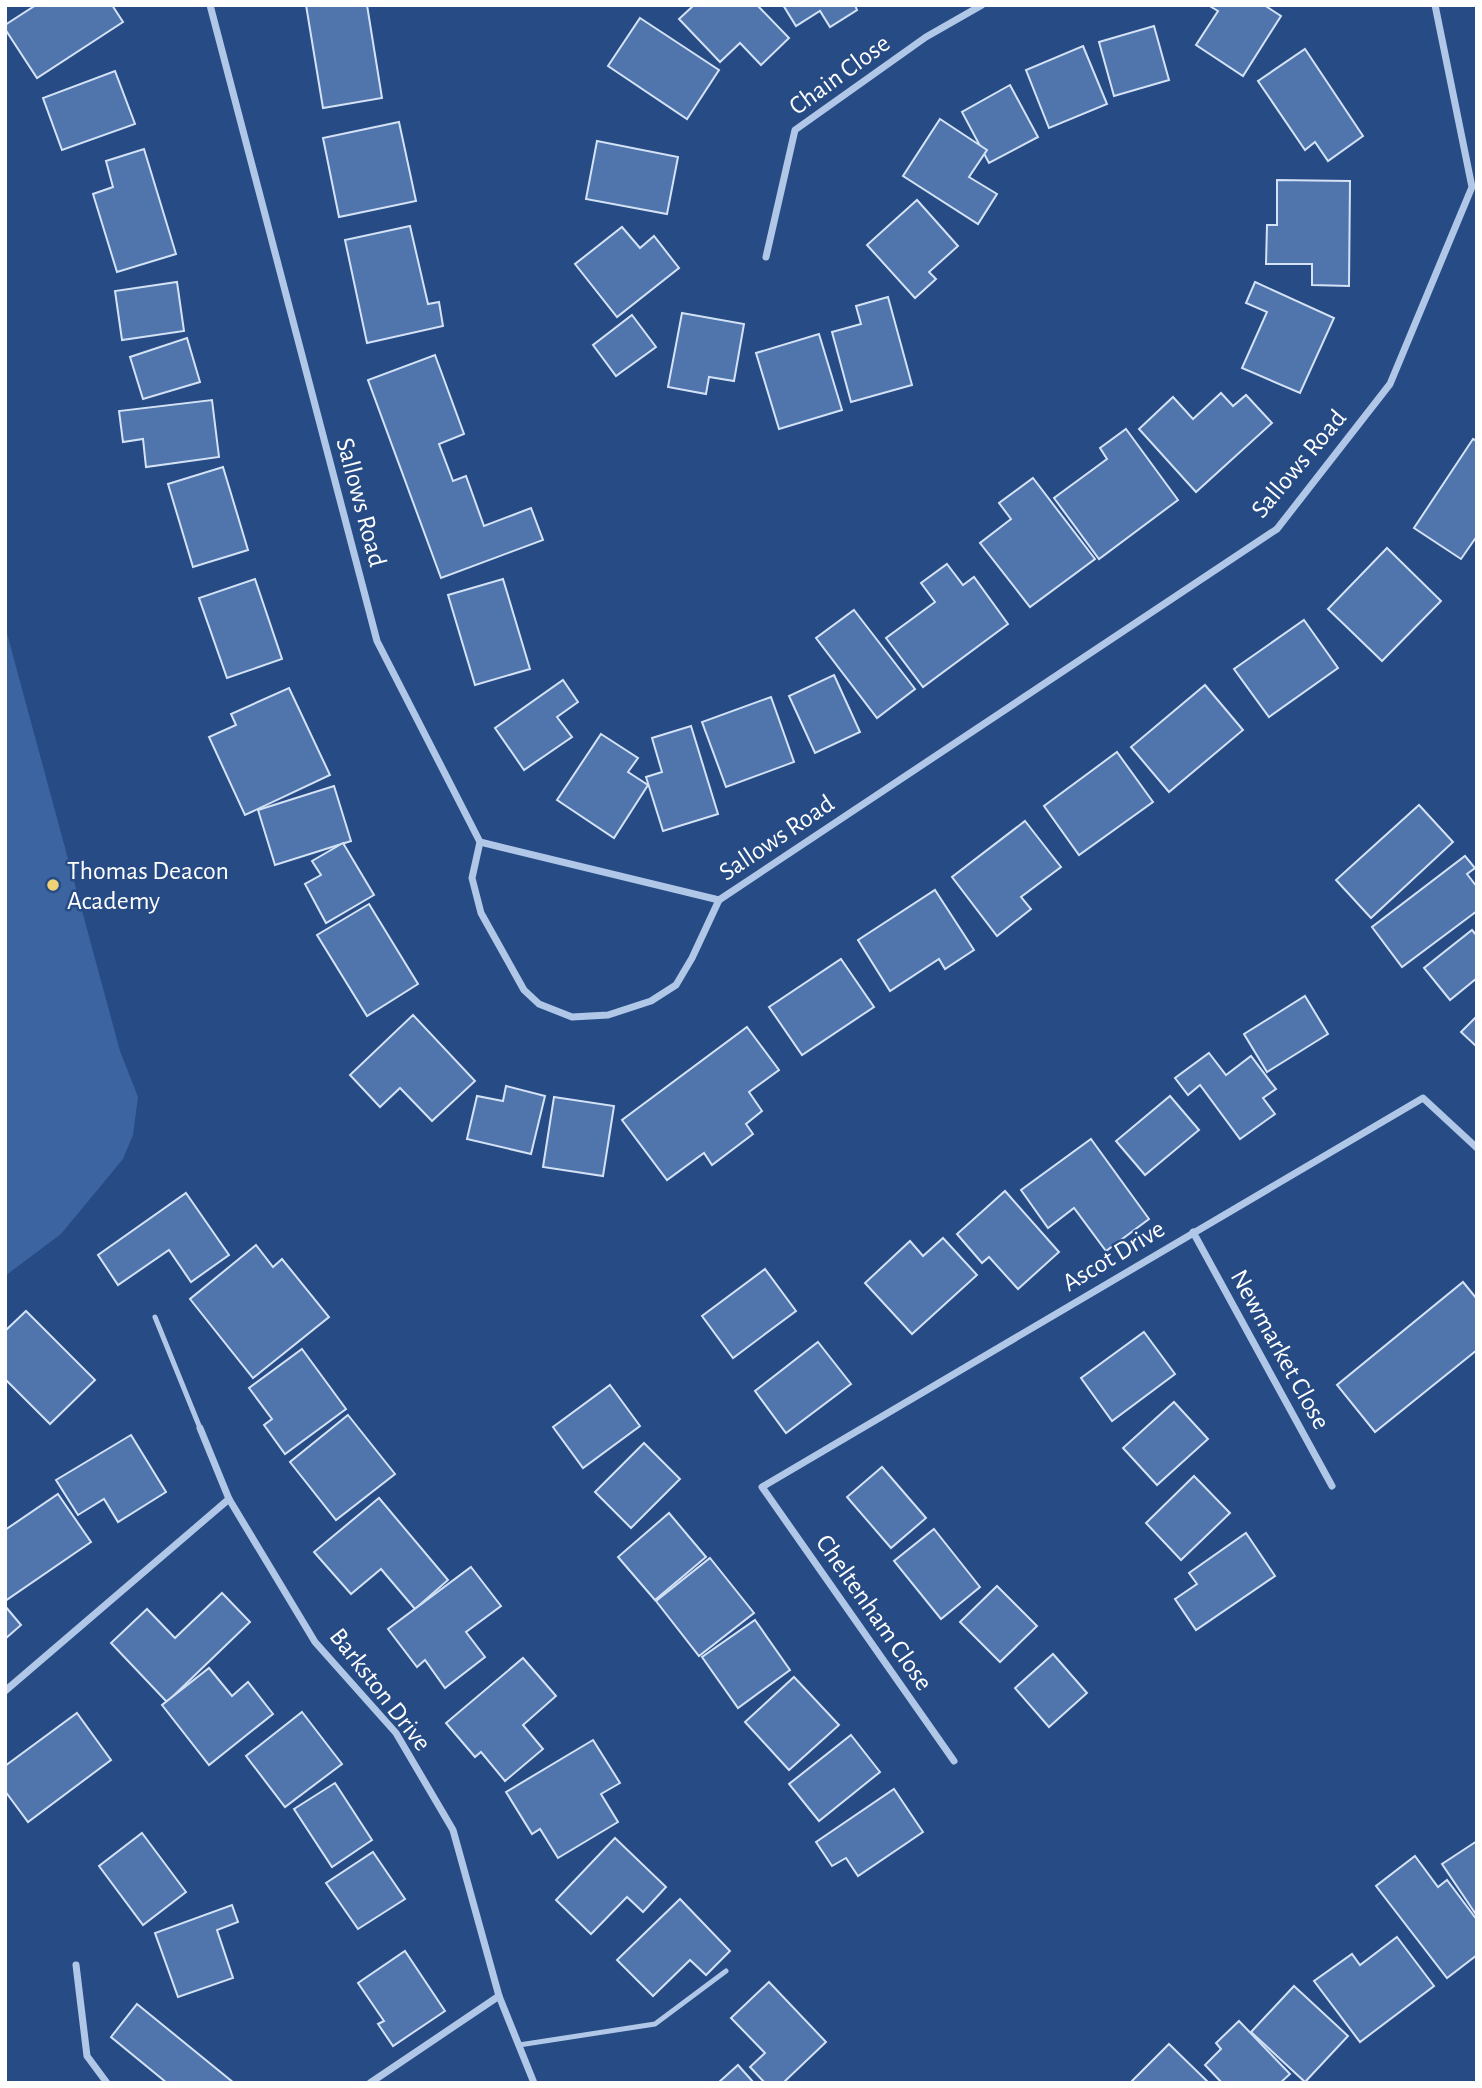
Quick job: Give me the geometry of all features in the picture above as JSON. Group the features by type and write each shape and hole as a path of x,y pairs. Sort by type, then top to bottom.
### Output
{"street":[{"name":"Sallows Road","path":"210,5 377,641 480,842 719,900 1277,529 1390,384 1472,187 1435,5"},
{"name":"Chain Close","path":"766,257 795,130 926,37 982,5"},
{"path":"480,842 472,878 481,913 524,990 539,1004 572,1017 608,1015 651,1001 676,985 719,900"},
{"name":"Ascot Drive","path":"762,1487 1423,1098 1477,1148"},
{"name":"Newmarket Close","path":"1192,1232 1332,1486"},
{"name":"Barkston Drive","path":"200,1428 229,1499 316,1642 396,1733 453,1830 499,1996 534,2083"},
{"name":"Cheltenham Close","path":"762,1487 954,1761"},
{"path":"5,1691 229,1499"},
{"path":"76,1965 86,2056 107,2083"},
{"path":"370,2083 499,1996"}],"lane":[{"path":"155,1317 200,1428"},
{"path":"519,2045 655,2024 726,1971"}],"shaded area":[{"name":"Thomas Deacon Academy","path":"5,626 120,1051 138,1097 133,1135 123,1159 61,1234 5,1276"}],"building":[{"path":"36,5 112,5 123,22 37,78 5,29 5,25"},
{"path":"306,5 367,5 382,98 323,108"},
{"path":"694,5 757,5 789,38 761,65 740,43 720,62 679,19"},
{"path":"783,5 855,5 857,10 830,27 820,11 796,26"},
{"path":"1208,5 1264,5 1281,16 1243,76 1196,45 1218,11"},
{"path":"640,18 719,70 687,119 608,66"},
{"path":"1154,26 1169,80 1114,96 1099,42"},
{"path":"1083,46 1107,104 1049,128 1026,70"},
{"path":"1305,49 1363,136 1328,161 1315,142 1305,150 1258,81"},
{"path":"115,71 135,124 62,150 43,98"},
{"path":"1010,85 1038,137 989,163 962,112"},
{"path":"940,119 987,150 969,177 997,194 978,224 903,176"},
{"path":"399,122 416,201 339,217 323,138"},
{"path":"597,141 678,157 667,214 586,199"},
{"path":"144,149 176,254 117,272 93,194 113,187 106,161"},
{"path":"1277,180 1350,181 1349,286 1312,285 1312,264 1266,264 1267,225 1277,225"},
{"path":"917,200 958,246 929,272 936,279 915,298 867,245"},
{"path":"410,226 428,304 439,302 443,326 367,343 345,240"},
{"path":"622,227 640,248 654,236 679,268 617,317 575,264"},
{"path":"177,282 184,331 122,340 115,291"},
{"path":"1255,282 1334,318 1300,393 1242,368 1267,312 1246,303"},
{"path":"888,297 912,385 851,402 832,332 861,324 856,306"},
{"path":"682,313 744,324 734,381 709,377 706,394 668,387"},
{"path":"632,315 656,347 616,376 593,345"},
{"path":"819,334 842,410 779,429 756,353"},
{"path":"187,338 200,382 143,399 130,357"},
{"path":"435,355 464,434 439,444 453,481 466,476 484,526 531,508 543,540 441,578 368,380"},
{"path":"1221,393 1233,406 1246,395 1272,423 1196,492 1139,429 1173,397 1193,419"},
{"path":"212,400 219,457 146,467 143,439 123,442 119,411"},
{"path":"1126,429 1178,500 1099,559 1054,498 1107,459 1100,448"},
{"path":"1473,439 1477,441 1477,536 1461,559 1414,528"},
{"path":"223,467 248,550 193,567 168,484"},
{"path":"1033,478 1095,559 1030,607 980,543 1011,519 999,503"},
{"path":"1387,548 1441,601 1382,661 1328,609"},
{"path":"947,564 963,585 974,577 1008,624 923,687 886,638 935,602 921,583"},
{"path":"255,579 282,659 227,678 199,598"},
{"path":"503,579 530,669 475,685 448,595"},
{"path":"854,610 915,689 877,718 816,638"},
{"path":"1304,620 1338,668 1269,717 1234,669"},
{"path":"834,675 860,732 815,753 789,696"},
{"path":"563,680 578,702 557,717 572,737 524,770 495,728"},
{"path":"1205,685 1243,730 1169,792 1131,747"},
{"path":"289,688 330,775 245,815 209,737 236,725 231,714"},
{"path":"771,697 794,762 726,787 702,722"},
{"path":"691,726 718,814 663,831 646,777 662,772 652,738"},
{"path":"601,734 638,758 628,772 648,785 614,838 557,800"},
{"path":"1117,752 1153,802 1079,855 1044,806"},
{"path":"334,786 351,841 275,865 258,810"},
{"path":"1419,805 1453,842 1371,918 1336,880"},
{"path":"1025,821 1061,867 1021,897 1031,909 997,936 952,877"},
{"path":"343,843 374,895 326,923 305,884 321,875 312,861"},
{"path":"1465,856 1475,868 1467,874 1477,887 1477,911 1402,967 1372,927"},
{"path":"935,890 974,950 945,969 939,959 890,991 858,940"},
{"path":"369,904 418,984 367,1016 317,935"},
{"path":"1472,930 1477,936 1477,978 1450,1000 1424,968"},
{"path":"841,959 874,1007 802,1055 769,1007"},
{"path":"1305,996 1328,1034 1267,1072 1244,1034"},
{"path":"413,1015 475,1081 432,1121 400,1088 380,1107 350,1075"},
{"path":"1477,1016 1477,1047 1461,1032"},
{"path":"747,1027 779,1070 749,1092 762,1111 746,1124 753,1134 712,1165 704,1153 667,1180 622,1120"},
{"path":"1209,1053 1226,1075 1251,1056 1276,1089 1263,1098 1275,1114 1240,1139 1200,1085 1188,1095 1175,1078"},
{"path":"506,1086 545,1096 531,1154 467,1139 477,1096 503,1101"},
{"path":"1170,1096 1199,1130 1145,1175 1116,1141"},
{"path":"554,1097 614,1106 603,1176 543,1167"},
{"path":"1091,1139 1149,1219 1106,1251 1074,1208 1048,1228 1021,1190"},
{"path":"1005,1191 1059,1252 1018,1289 989,1257 982,1263 957,1234"},
{"path":"186,1193 229,1255 191,1282 169,1250 118,1285 98,1255"},
{"path":"943,1238 977,1275 912,1334 865,1283 910,1241 923,1256"},
{"path":"256,1245 273,1267 282,1259 329,1317 253,1378 190,1299"},
{"path":"765,1269 796,1311 733,1358 702,1316"},
{"path":"1463,1282 1477,1299 1477,1350 1375,1432 1337,1385"},
{"path":"26,1311 95,1380 50,1424 5,1379 5,1331"},
{"path":"1144,1332 1175,1374 1112,1421 1081,1378"},
{"path":"818,1342 851,1384 786,1433 755,1391"},
{"path":"302,1349 346,1409 285,1454 264,1425 272,1419 249,1388"},
{"path":"610,1385 640,1426 583,1468 553,1427"},
{"path":"1174,1402 1208,1439 1157,1485 1123,1448"},
{"path":"348,1415 395,1474 336,1520 290,1462"},
{"path":"131,1435 166,1492 118,1522 104,1499 78,1515 56,1480"},
{"path":"644,1443 680,1479 631,1528 595,1492"},
{"path":"882,1467 926,1518 891,1548 847,1497"},
{"path":"1194,1476 1230,1513 1181,1560 1146,1523"},
{"path":"58,1494 91,1542 5,1601 5,1530"},
{"path":"379,1498 448,1580 415,1609 381,1569 351,1594 314,1552"},
{"path":"669,1513 706,1557 655,1600 618,1557"},
{"path":"934,1529 980,1587 941,1619 894,1561"},
{"path":"1246,1533 1275,1576 1196,1630 1175,1599 1197,1584 1189,1573"},
{"path":"710,1558 754,1613 699,1656 656,1601"},
{"path":"471,1567 501,1606 466,1632 485,1657 445,1688 425,1660 417,1667 388,1629"},
{"path":"997,1586 1037,1626 1000,1662 960,1622"},
{"path":"222,1593 250,1622 167,1702 111,1643 147,1609 175,1638"},
{"path":"5,1606 21,1625 5,1639"},
{"path":"755,1620 790,1670 738,1708 702,1657"},
{"path":"1053,1654 1087,1693 1049,1727 1015,1688"},
{"path":"523,1658 556,1696 523,1725 543,1749 505,1781 481,1752 475,1757 446,1723"},
{"path":"209,1668 232,1696 248,1682 273,1714 209,1765 162,1705"},
{"path":"794,1677 839,1725 789,1770 745,1722"},
{"path":"302,1712 342,1764 285,1807 246,1756"},
{"path":"77,1713 111,1760 28,1822 5,1791 5,1766"},
{"path":"851,1735 880,1772 819,1821 789,1784"},
{"path":"593,1740 620,1783 601,1794 618,1822 558,1858 540,1829 532,1834 506,1792"},
{"path":"335,1783 372,1840 332,1867 294,1809"},
{"path":"894,1789 923,1832 858,1876 846,1858 832,1866 816,1842"},
{"path":"142,1833 186,1892 143,1925 99,1866"},
{"path":"615,1838 666,1887 643,1912 627,1897 591,1934 556,1900"},
{"path":"1477,1841 1477,1916 1442,1864"},
{"path":"373,1852 405,1899 358,1929 326,1883"},
{"path":"1415,1856 1438,1887 1447,1880 1477,1920 1477,1955 1447,1978 1376,1886"},
{"path":"680,1899 730,1951 706,1975 690,1960 653,1996 617,1960"},
{"path":"232,1905 238,1922 217,1930 233,1978 178,1997 155,1933"},
{"path":"1397,1937 1434,1986 1360,2042 1314,1981 1352,1954 1360,1965"},
{"path":"405,1951 445,2011 393,2046 378,2024 384,2021 358,1983"},
{"path":"769,1982 826,2042 783,2083 765,2083 750,2067 765,2053 731,2018"},
{"path":"1294,1986 1348,2036 1305,2082 1251,2032"},
{"path":"137,2004 234,2083 167,2083 111,2037"},
{"path":"1239,2021 1290,2074 1280,2083 1222,2083 1205,2065 1221,2049 1216,2043"},
{"path":"1169,2044 1209,2083 1133,2083"},
{"path":"738,2065 754,2083 718,2083"}],"place":[{"name":"Thomas Deacon Academy","path":"53,885"}]}
